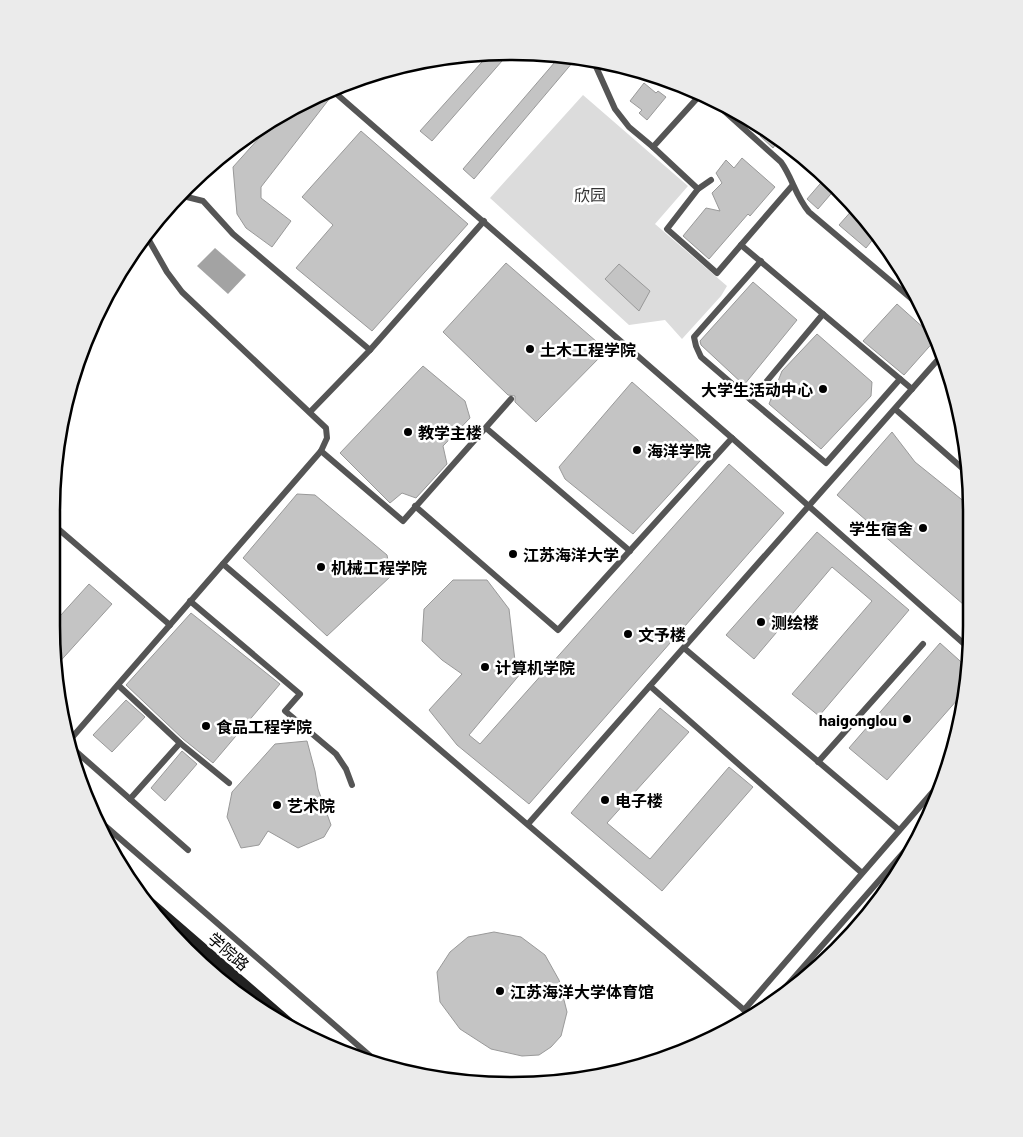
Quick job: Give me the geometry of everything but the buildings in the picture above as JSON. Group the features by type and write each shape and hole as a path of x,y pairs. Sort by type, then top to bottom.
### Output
{"main road":[{"name":"学院路","path":"167,917 272,1008"}],"lane":[{"path":"597,68 614,109 629,127 698,189"},
{"path":"337,95 732,438 962,642"},
{"path":"653,147 696,100"},
{"path":"731,117 781,162 789,173 792,186 800,201 809,212 908,296"},
{"path":"711,180 698,189 667,228 717,274 792,186"},
{"path":"187,197 203,201 233,234 370,350"},
{"path":"310,412 370,350 484,221"},
{"path":"74,736 321,452 327,438 326,428 182,292 166,272 150,242"},
{"path":"741,245 912,390"},
{"path":"760,261 694,337 701,357 751,400 826,463 900,380"},
{"path":"751,400 823,314"},
{"path":"528,824 937,361"},
{"path":"321,452 402,520 511,399"},
{"path":"895,409 960,466"},
{"path":"486,428 630,551"},
{"path":"415,506 558,630 732,438"},
{"path":"60,530 170,624"},
{"path":"223,564 744,1010 930,794"},
{"path":"190,602 300,694 285,711 336,754 346,769 352,786"},
{"path":"818,762 923,644"},
{"path":"684,648 899,830"},
{"path":"118,685 180,742 230,783"},
{"path":"650,686 862,873"},
{"path":"130,799 180,742"},
{"path":"79,754 188,850"},
{"path":"109,829 365,1053"},
{"path":"795,977 898,859"}],"green space":[{"name":"欣园","path":"583,95 688,186 655,224 727,286 721,296 682,339 665,320 629,325 490,198"}],"shaded area":[{"path":"215,248 246,275 228,294 197,266"}],"place":[{"name":"土木工程学院","path":"530,349"},
{"name":"大学生活动中心","path":"823,389"},
{"name":"教学主楼","path":"408,432"},
{"name":"海洋学院","path":"637,450"},
{"name":"学生宿舍","path":"923,528"},
{"name":"江苏海洋大学","path":"513,554"},
{"name":"机械工程学院","path":"321,567"},
{"name":"测绘楼","path":"761,622"},
{"name":"文予楼","path":"628,634"},
{"name":"计算机学院","path":"485,667"},
{"name":"haigonglou","path":"907,719"},
{"name":"食品工程学院","path":"206,726"},
{"name":"电子楼","path":"605,800"},
{"name":"艺术院","path":"277,805"},
{"name":"江苏海洋大学体育馆","path":"500,991"}]}
